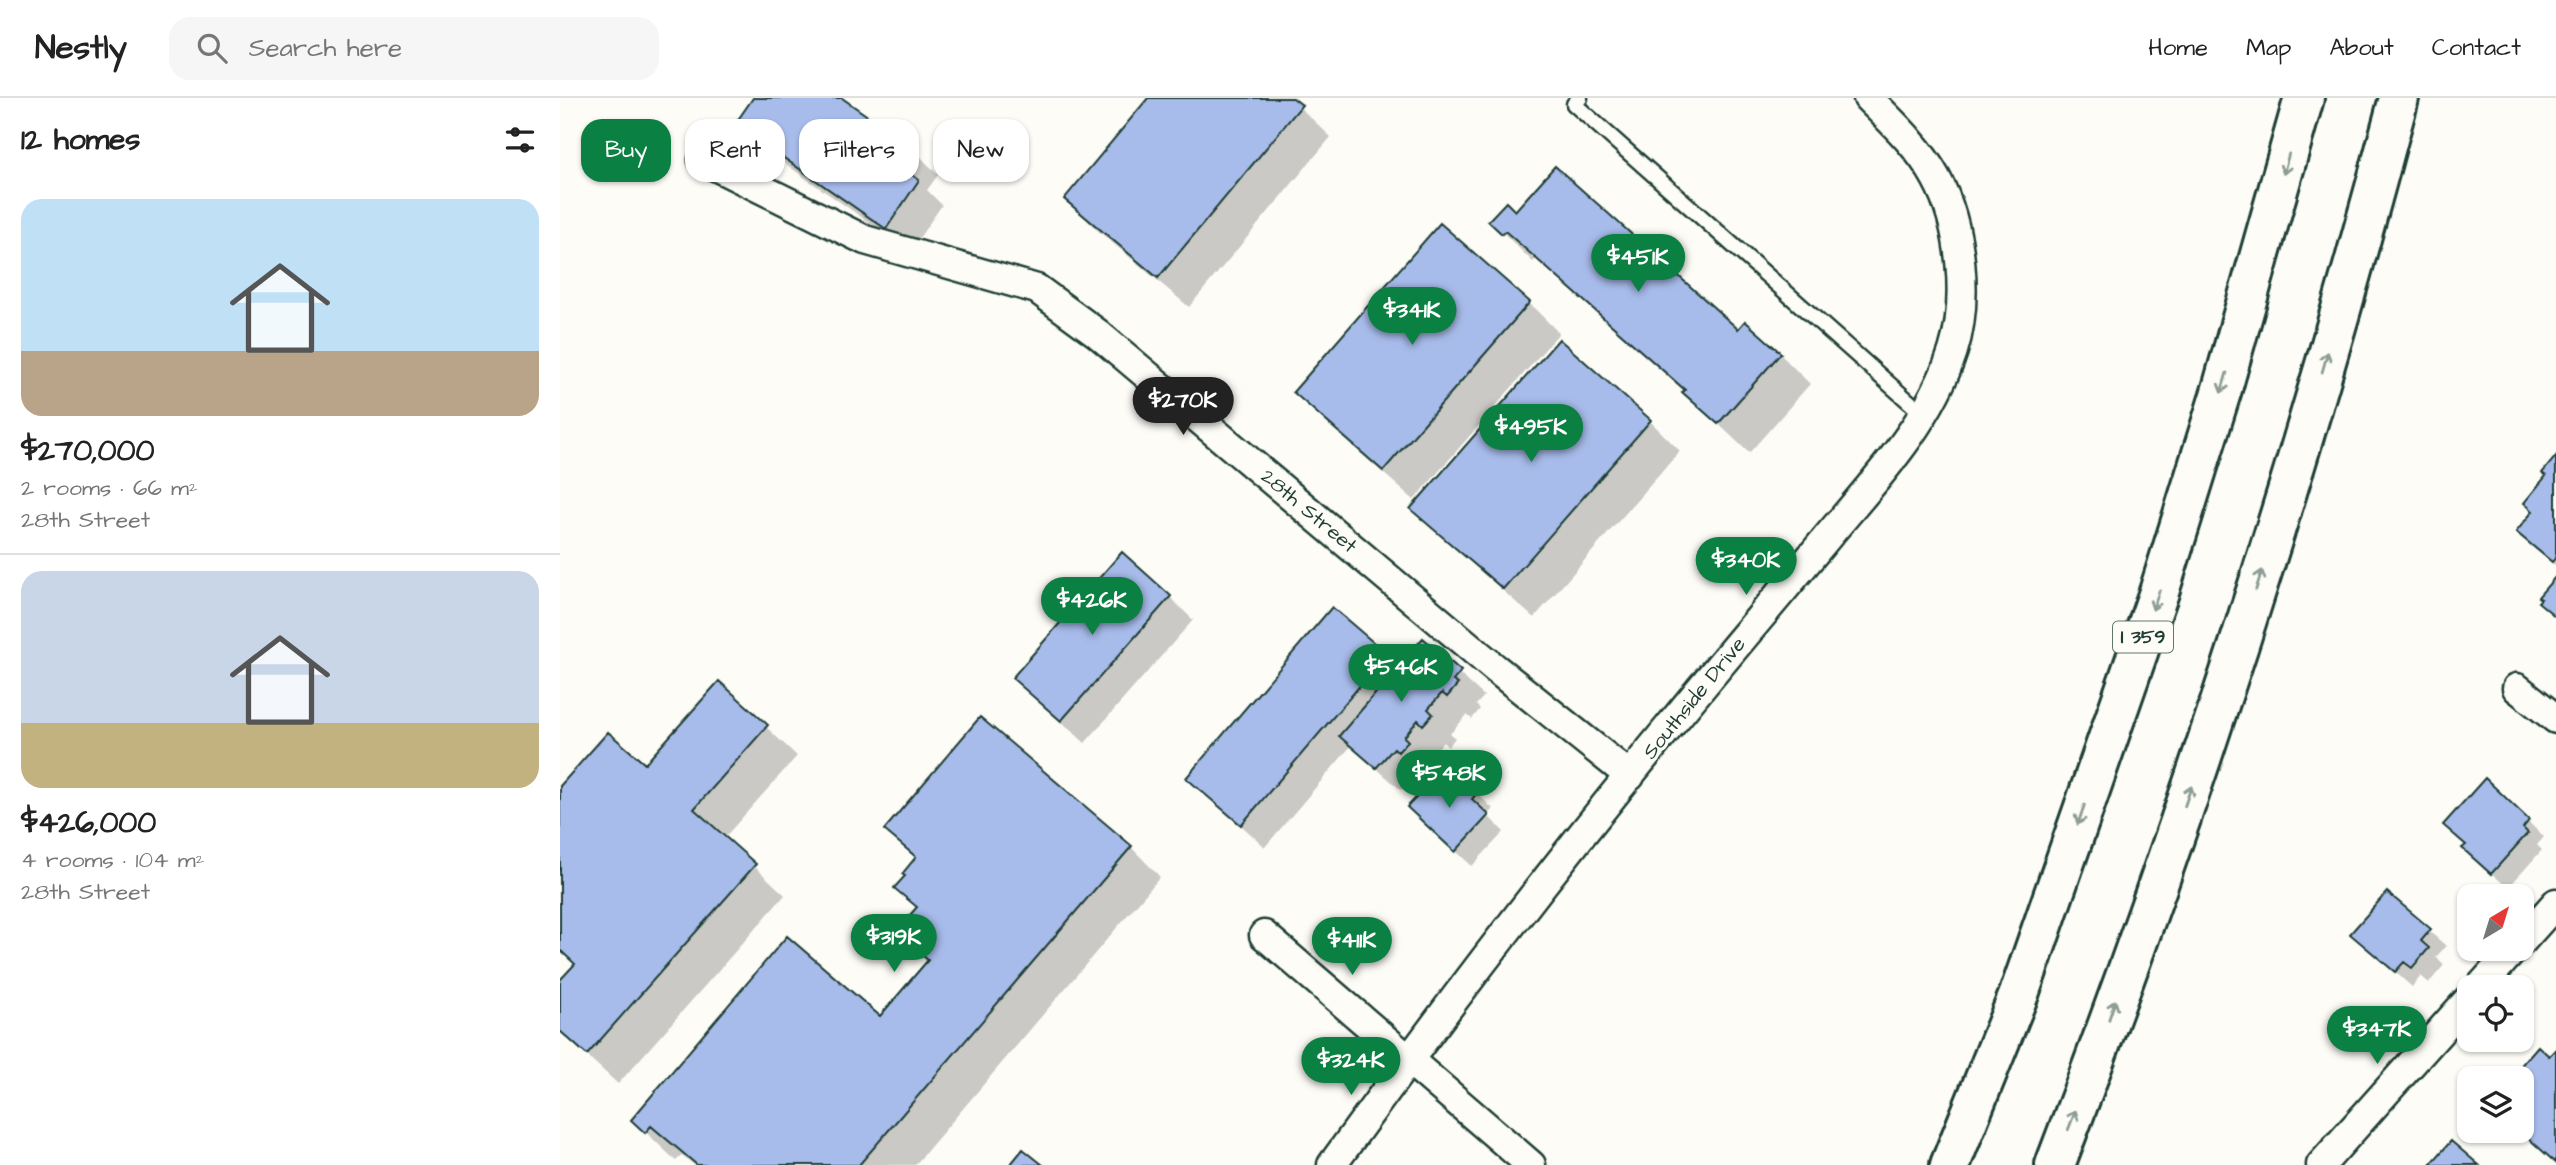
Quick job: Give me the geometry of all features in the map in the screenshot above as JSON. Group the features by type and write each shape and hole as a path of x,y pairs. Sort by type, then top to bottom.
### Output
{"highway":[{"name":"I 359","path":"1950,1165 2019,994 2158,592 2222,389 2304,98"},
{"path":"2055,1165 2090,1075 2217,713 2297,459 2399,98"}],"street":[{"name":"Southside Drive","path":"1332,1165 1409,1058 1630,776 1916,427 1937,390 1953,349 1961,303 1960,263 1952,219 1937,178 1911,142 1868,98"},
{"name":"28th Street","path":"748,182 865,240 1037,289 1097,333 1496,669 1630,776"},
{"path":"2517,688 2556,719"},
{"path":"2534,927 2556,902"},
{"path":"1264,934 1531,1165"},
{"path":"2491,975 2503,961"},
{"path":"2321,1165 2457,1012"}],"lane":[{"path":"1580,98 1574,104 1923,414"}],"building":[{"path":"753,98 842,98 872,119 799,119 799,169 785,159 785,119 738,119"},
{"path":"1148,98 1293,98 1302,105 1158,278 1064,199"},
{"path":"1555,166 1738,329 1745,321 1781,353 1718,424 1682,392 1685,390 1505,231 1502,234 1488,221 1506,202 1515,211"},
{"path":"818,182 918,182 886,229"},
{"path":"1440,223 1530,302 1383,471 1293,392"},
{"path":"1559,339 1651,420 1503,589 1410,509"},
{"path":"2556,456 2556,557 2552,562 2516,532 2533,511 2524,503 2546,476 2542,473"},
{"path":"1122,552 1171,596 1061,721 1012,678"},
{"path":"2556,576 2556,617 2538,602 2541,599 2538,597"},
{"path":"1332,607 1387,654 1241,825 1186,778"},
{"path":"1423,638 1461,671 1453,681 1458,684 1447,697 1442,693 1428,709 1433,714 1423,725 1418,720 1404,737 1408,741 1398,752 1394,748 1376,768 1339,736"},
{"path":"719,681 768,725 694,809 756,864 587,1055 560,1031 560,980 575,964 560,950 560,786 608,732 645,764"},
{"path":"980,717 1132,846 859,1165 697,1165 651,1126 645,1133 631,1120 787,936 880,1016 928,960 895,932 917,907 894,888 916,857 884,830"},
{"path":"1442,771 1454,782 1460,775 1478,792 1472,799 1489,815 1455,852 1407,807"},
{"path":"2485,778 2529,820 2523,828 2528,833 2491,874 2462,848 2466,845 2443,825"},
{"path":"2387,892 2431,929 2421,941 2429,948 2412,968 2404,962 2395,972 2350,934"},
{"path":"2538,1046 2549,1056 2556,1049 2556,1163 2534,1143 2534,1066 2520,1066"},
{"path":"2451,1141 2479,1165 2430,1165"},
{"path":"1023,1149 1043,1165 1010,1165"}]}
